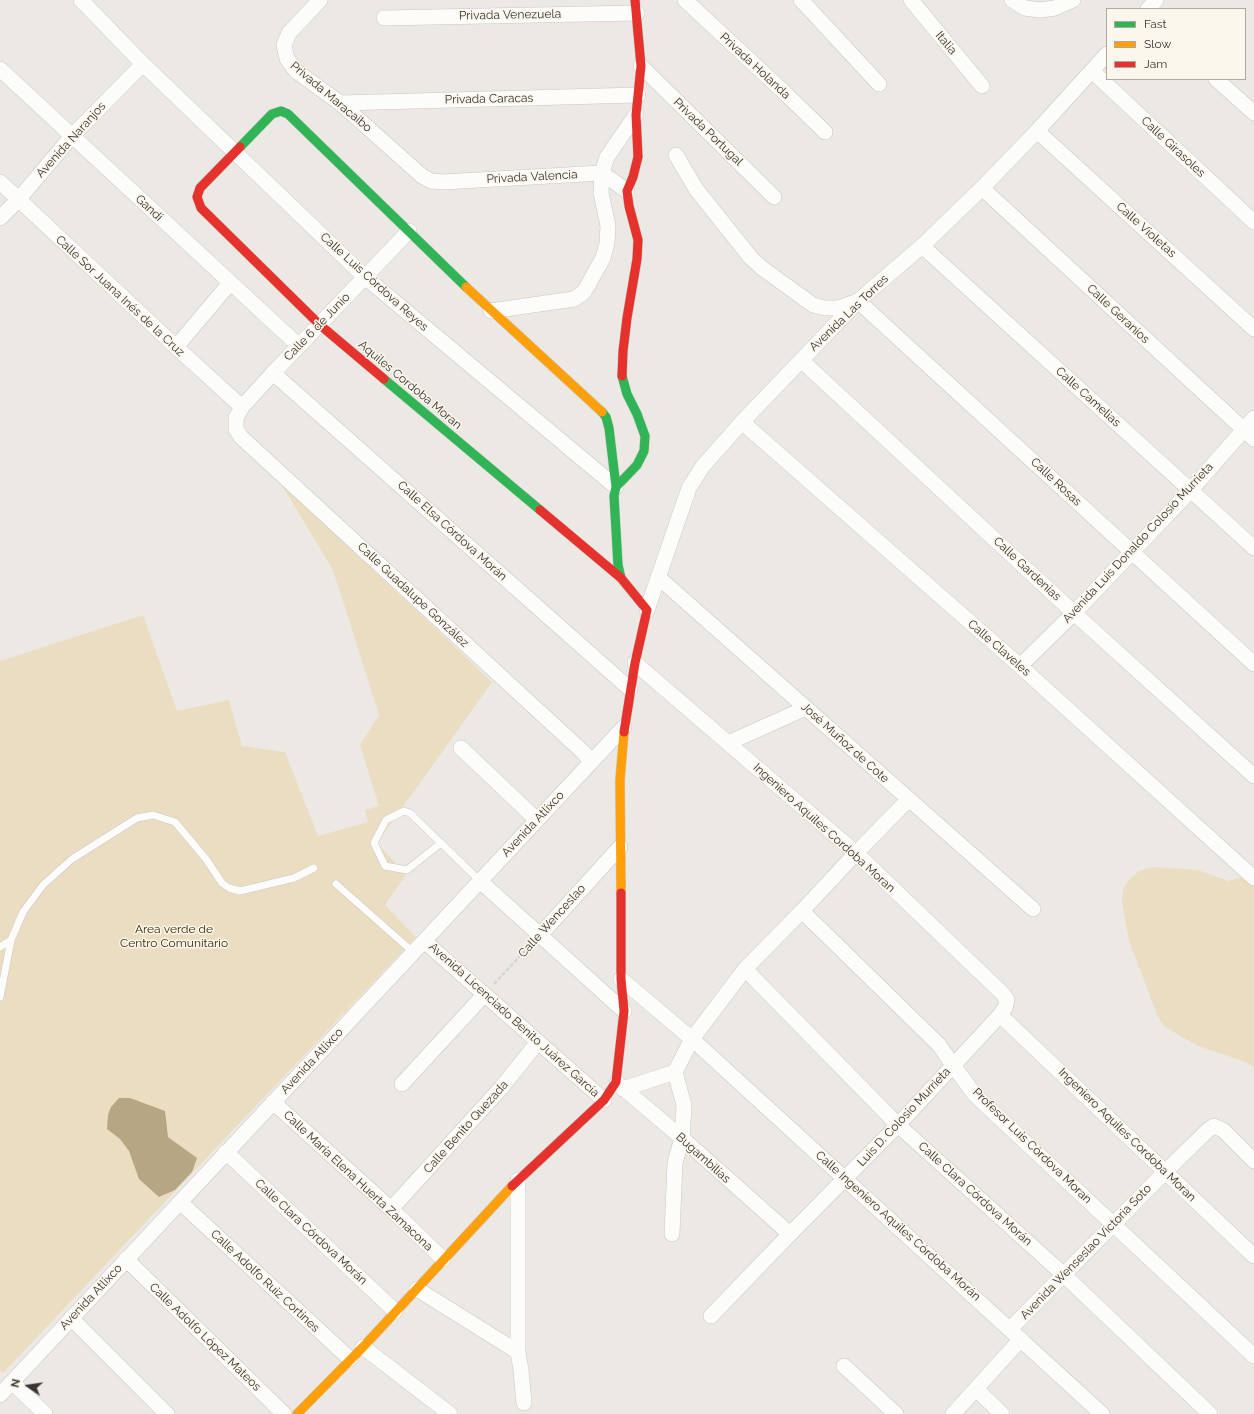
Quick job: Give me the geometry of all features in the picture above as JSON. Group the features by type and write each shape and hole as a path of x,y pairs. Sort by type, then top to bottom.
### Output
{"street":[{"name":"Privada Maracaibo","path":"320,0 289,34 284,45 287,59 296,71 340,103 422,176 432,181"},
{"name":"Privada Holanda","path":"685,0 825,132"},
{"path":"801,0 879,84"},
{"name":"Italia","path":"911,0 982,86"},
{"path":"1012,0 1025,8 1040,10 1055,8 1073,0"},
{"path":"1149,8 1156,0"},
{"name":"Calle Luis Córdova Reyes","path":"86,5 143,64 365,277 616,487"},
{"path":"616,487 637,465 644,451 645,436 637,414 627,394 622,375 626,318 638,260 638,240 629,206 627,191 633,177 638,157 636,115 641,66 636,7"},
{"name":"Privada Venezuela","path":"384,18 636,7"},
{"name":"Avenida Las Torres","path":"647,610 689,488 703,466 742,422 858,301 922,246 982,188 1037,131 1106,55"},
{"name":"Avenida Naranjos","path":"0,218 18,200 72,136 143,64"},
{"name":"Privada Portugal","path":"641,66 774,197"},
{"name":"Gandi","path":"0,69 299,346"},
{"name":"Calle Girasoles","path":"1092,71 1254,222"},
{"path":"1217,80 1254,113"},
{"name":"Privada Caracas","path":"340,103 638,96"},
{"name":"Aquiles Cordoba Moran","path":"621,578 618,565 616,534 614,496 616,487 609,428 606,417 599,408 491,311 288,114 281,111 272,114 200,188 197,197 201,208 320,325 621,578 647,610"},
{"path":"491,311 574,299 584,292 603,258 608,243 608,226 601,193 602,173 607,157 636,115"},
{"name":"Calle Violetas","path":"1037,131 1254,329"},
{"path":"676,155 696,189 751,258 762,268 813,305 825,308 838,308 858,301"},
{"path":"602,173 627,191"},
{"name":"Privada Valencia","path":"432,181 443,182 602,173"},
{"name":"Calle Sor Juana Inés de la Cruz","path":"0,182 176,348 242,407"},
{"name":"Calle Geranios","path":"982,188 1249,434"},
{"name":"Calle 6 de Junio","path":"236,429 236,418 242,407 409,231"},
{"name":"Calle Camelias","path":"922,246 1254,548"},
{"path":"176,348 230,283"},
{"name":"Calle Rosas","path":"858,301 1254,664"},
{"name":"Calle Gardenias","path":"801,360 1074,613 1254,776"},
{"name":"Calle Elsa Córdova Morán","path":"273,373 630,689"},
{"name":"Avenida Luis Donaldo Colosio Murrieta","path":"1020,666 1074,613 1190,491 1249,434 1254,418"},
{"name":"Calle Claveles","path":"742,422 1020,666 1254,878"},
{"name":"Calle Guadalupe González","path":"236,429 241,436 577,746 591,761"},
{"name":"José Muñoz de Cote","path":"658,577 1033,909"},
{"path":"620,1085 624,1010 621,979 620,780 624,727 630,689 647,610"},
{"name":"Ingeniero Aquiles Cordoba Moran","path":"635,663 856,853 1003,994 1007,1000"},
{"path":"728,743 806,708"},
{"name":"Avenida Atlixco","path":"0,1395 624,727"},
{"path":"461,748 537,820"},
{"path":"672,1234 675,1163 682,1138 684,1105 675,1072 692,1039 745,969 909,799"},
{"name":"Calle Wenceslao","path":"540,935 620,847"},
{"path":"480,881 624,1010"},
{"name":"Profesor Luis Córdova Moran","path":"802,911 939,1045 976,1095 1254,1356"},
{"name":"Avenida Licenciado Benito Juárez García","path":"424,941 604,1100"},
{"name":"Calle Clara Córdova Morán","path":"745,969 898,1125 1064,1275 1210,1414"},
{"name":"Calle Ingeniero Aquiles Córdoba Morán","path":"621,979 692,1039 1102,1414"},
{"path":"402,1084 484,994"},
{"name":"Luis D. Colosio Murrieta","path":"711,1316 898,1125 1000,1015 1005,1008 1007,1000"},
{"name":"Ingeniero Aquiles Cordoba Moran","path":"1000,1015 1254,1256"},
{"name":"Calle Benito Quezada","path":"391,1209 501,1088 538,1042"},
{"path":"306,1411 350,1359 363,1347 443,1259 518,1180 620,1085 675,1072"},
{"name":"Bugambilias","path":"620,1085 790,1234"},
{"name":"Calle María Elena Huerta Zamacona","path":"273,1102 391,1209 443,1259"},
{"name":"Avenida Wenseslao Victoria Soto","path":"953,1414 976,1389 1016,1334 1064,1275 1208,1130 1214,1126 1222,1130 1254,1161"},
{"name":"Calle Clara Córdova Morán","path":"226,1152 395,1312"},
{"path":"518,1180 518,1352 524,1403"},
{"name":"Calle Adolfo Ruiz Cortines","path":"180,1202 350,1359"},
{"name":"Calle Adolfo López Mateos","path":"126,1259 284,1414"},
{"path":"417,1288 518,1352"},
{"path":"71,1318 167,1414"},
{"path":"363,1347 450,1414"},
{"path":"844,1366 896,1414"},
{"path":"12,1382 45,1414"},
{"path":"976,1389 1002,1414"}],"lane":[{"path":"441,843 407,870 385,866 374,843 386,820 404,812 410,813 441,843 480,881"},
{"path":"0,997 11,940 23,912 43,885 72,859 137,818 153,815 174,822 206,859 222,883 229,888 240,891 294,878 314,868"},
{"path":"336,884 413,952"},
{"path":"0,947 11,940"}],"path":[{"name":"Calle Wenceslao","path":"484,994 540,935"}],"green space":[{"name":"Area verde de Centro Comunitario","path":"280,482 492,682 377,843 406,875 385,905 416,937 3,1373 0,1370 0,661 143,615 177,711 229,700 242,746 285,752 318,836 368,822 365,810 379,806 360,745 379,715 333,570"},
{"path":"1153,867 1198,870 1228,881 1254,874 1254,1067 1243,1061 1198,1046 1165,1027 1158,1017 1129,941 1122,901 1123,890 1128,881 1139,871"}],"shaded area":[{"path":"119,1098 130,1098 165,1111 168,1137 197,1158 192,1172 175,1190 159,1197 139,1179 129,1151 120,1139 107,1129 108,1115 111,1107"}],"traffic: fast":[{"path":"240,147 272,114 281,111 288,114 466,287"},
{"path":"621,578 618,565 614,496 616,487 637,465 644,451 645,436 637,414 627,394 622,376"},
{"path":"384,379 540,510"},
{"path":"602,412 606,417 609,428 616,487"}],"traffic: slow":[{"path":"466,287 602,412"},
{"path":"621,893 620,780 624,732"},
{"path":"297,1414 363,1347 512,1186"}],"traffic: jam":[{"path":"622,376 623,351 637,259 638,240 629,206 627,191 633,177 638,157 636,115 641,66 635,0"},
{"path":"240,147 200,188 197,197 201,208 320,325 384,379"},
{"path":"540,510 621,578 647,610 635,663 624,732"},
{"path":"512,1186 604,1100 616,1082 624,1011 621,979 621,893"}]}
